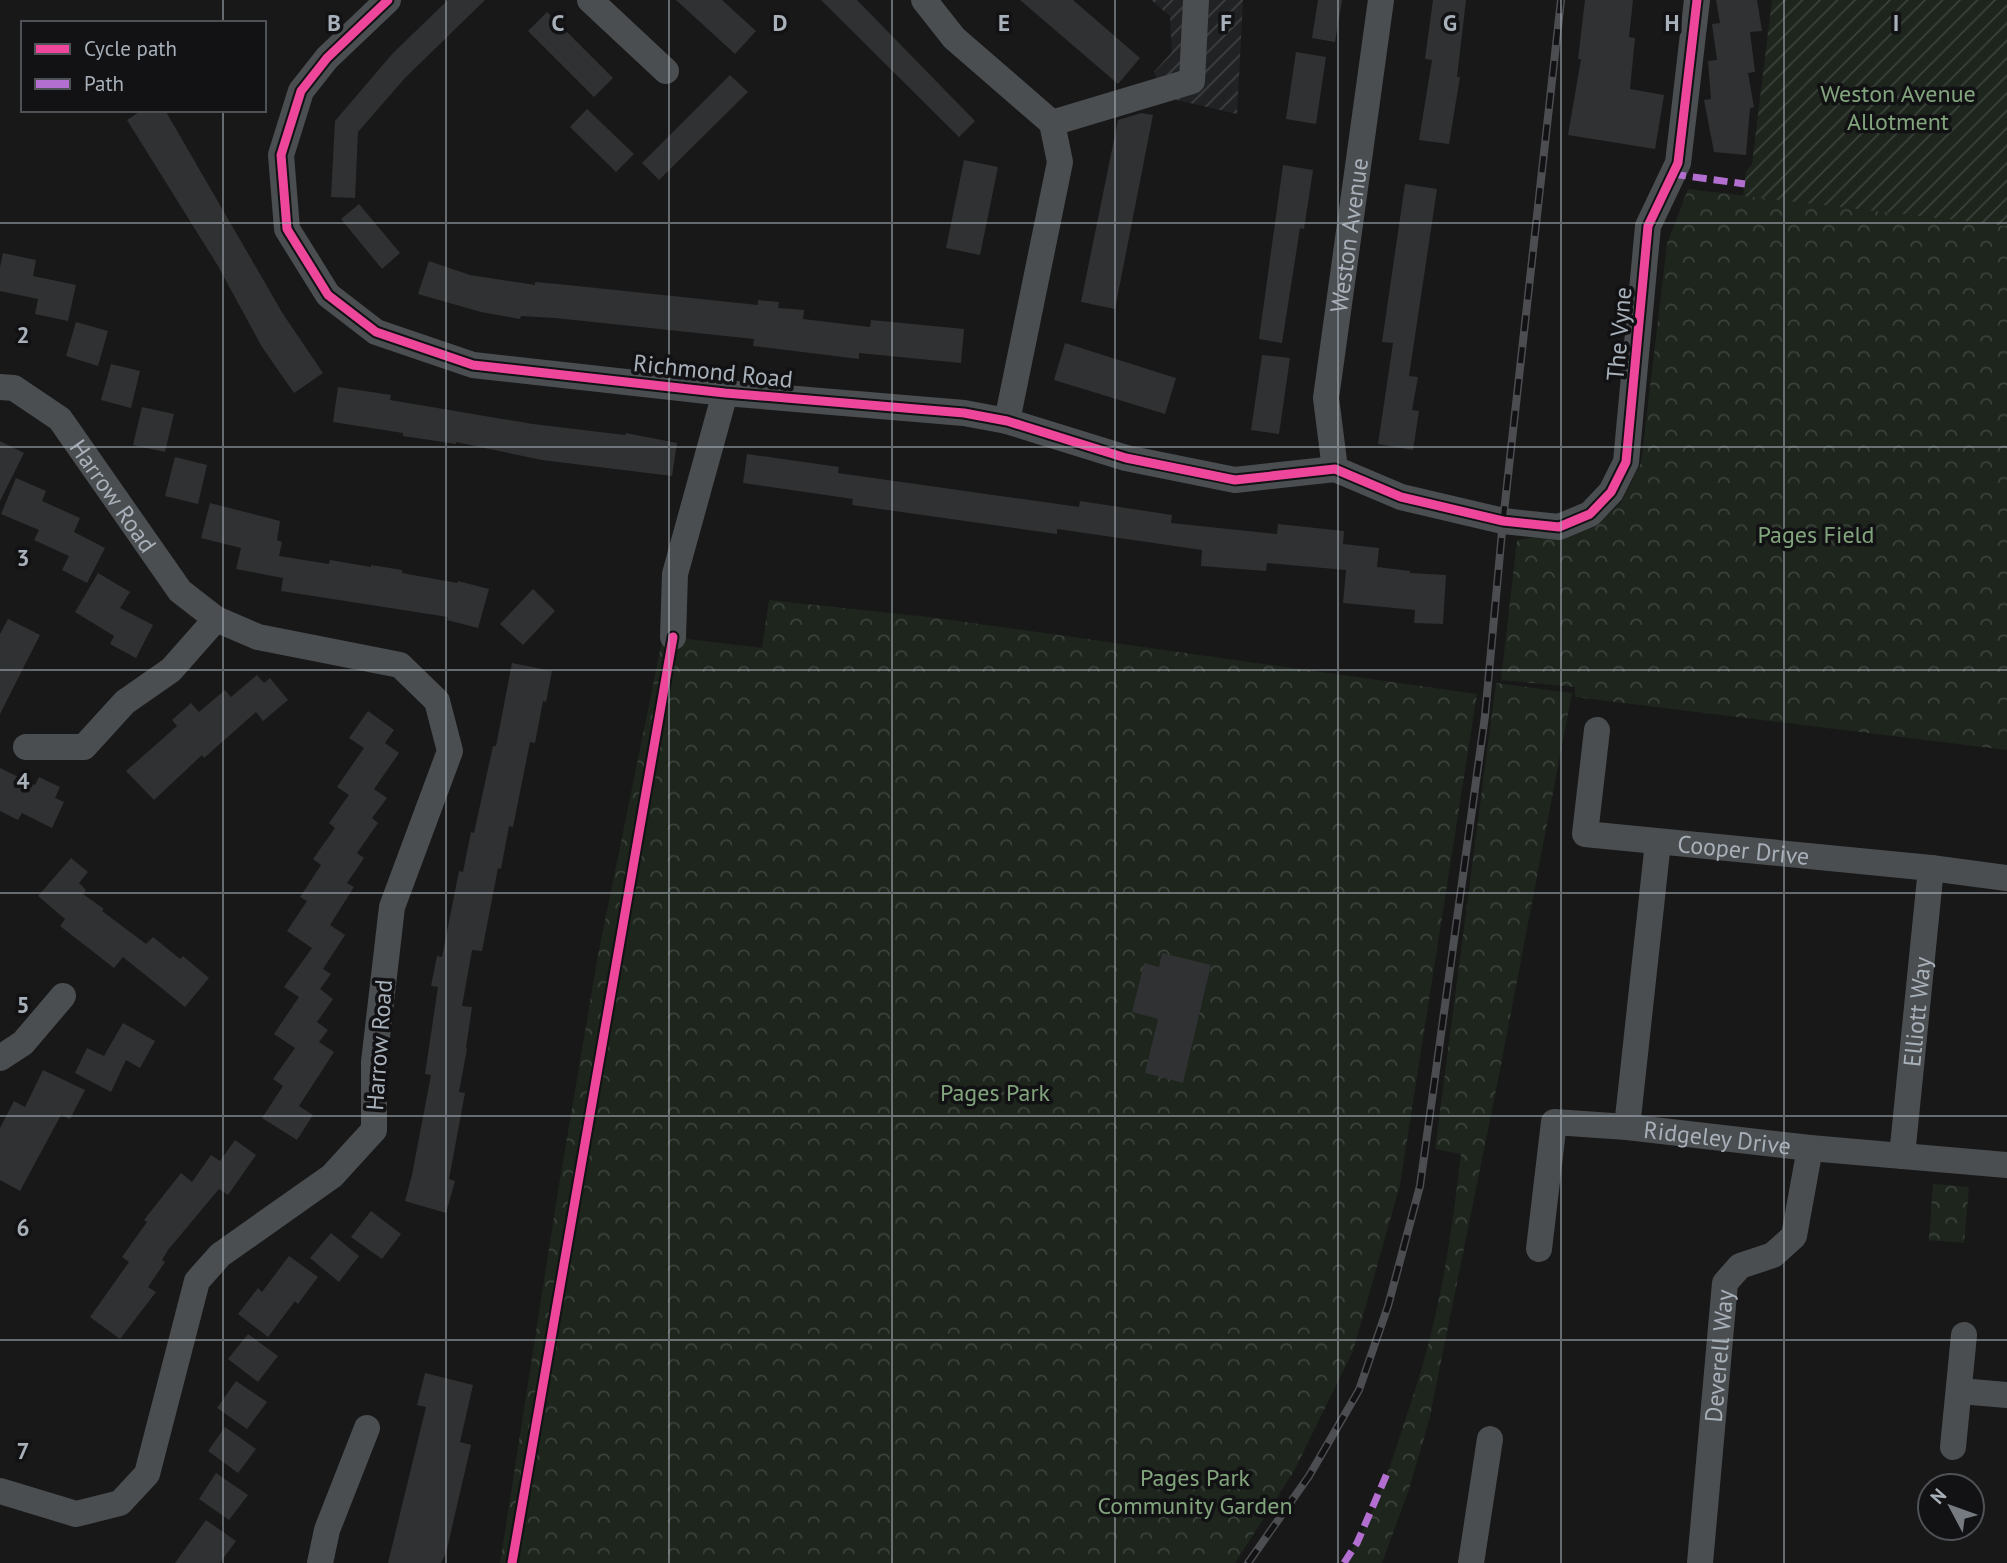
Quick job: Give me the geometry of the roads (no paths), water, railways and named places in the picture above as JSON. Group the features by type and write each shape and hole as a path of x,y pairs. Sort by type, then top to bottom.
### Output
{"street":[{"name":"Richmond Road","path":"388,0 327,58 301,91 281,155 287,229 328,295 376,332 473,365 725,393 964,413 1007,421 1126,458 1235,480 1335,469 1401,497 1442,506"},
{"path":"590,0 666,71"},
{"path":"924,0 954,37 1052,123 1060,162 1007,421"},
{"path":"1052,123 1192,80 1196,0"},
{"name":"Weston Avenue","path":"1335,469 1326,397 1381,0"},
{"name":"The Vyne","path":"1442,506 1503,521 1559,527 1590,514 1611,492 1626,462 1648,226 1678,163 1697,0"},
{"name":"Harrow Road","path":"0,387 14,388 60,419 180,591 216,619 258,638 400,666 437,701 450,751 392,907 374,1062 374,1130 332,1176 220,1255 197,1282 147,1474 120,1503 76,1514 0,1491"},
{"path":"673,637 675,574 725,393"},
{"path":"26,747 84,747 125,702 171,670 216,619"},
{"name":"Cooper Drive","path":"1597,730 1585,834 2007,878"},
{"path":"1627,1127 1658,842"},
{"name":"Elliott Way","path":"1902,1156 1931,868"},
{"path":"0,1058 23,1043 62,996"},
{"name":"Ridgeley Drive","path":"1539,1249 1554,1122 2007,1165"},
{"name":"Deverell Way","path":"1700,1563 1725,1283 1740,1266 1773,1255 1794,1236 1810,1148"},
{"path":"1953,1447 1964,1335"},
{"path":"1960,1391 2007,1395"},
{"path":"320,1563 327,1530 367,1428"},
{"path":"1471,1563 1490,1439"}],"railway":[{"path":"1248,1563 1309,1476 1359,1390 1388,1306 1420,1186 1485,716 1503,521 1561,0"}],"park label":[{"name":"Weston Avenue Allotment","path":"1898,107"},
{"name":"Pages Field","path":"1816,534"},
{"name":"Pages Park","path":"995,1092"},
{"name":"Pages Park Community Garden","path":"1195,1491"}]}
